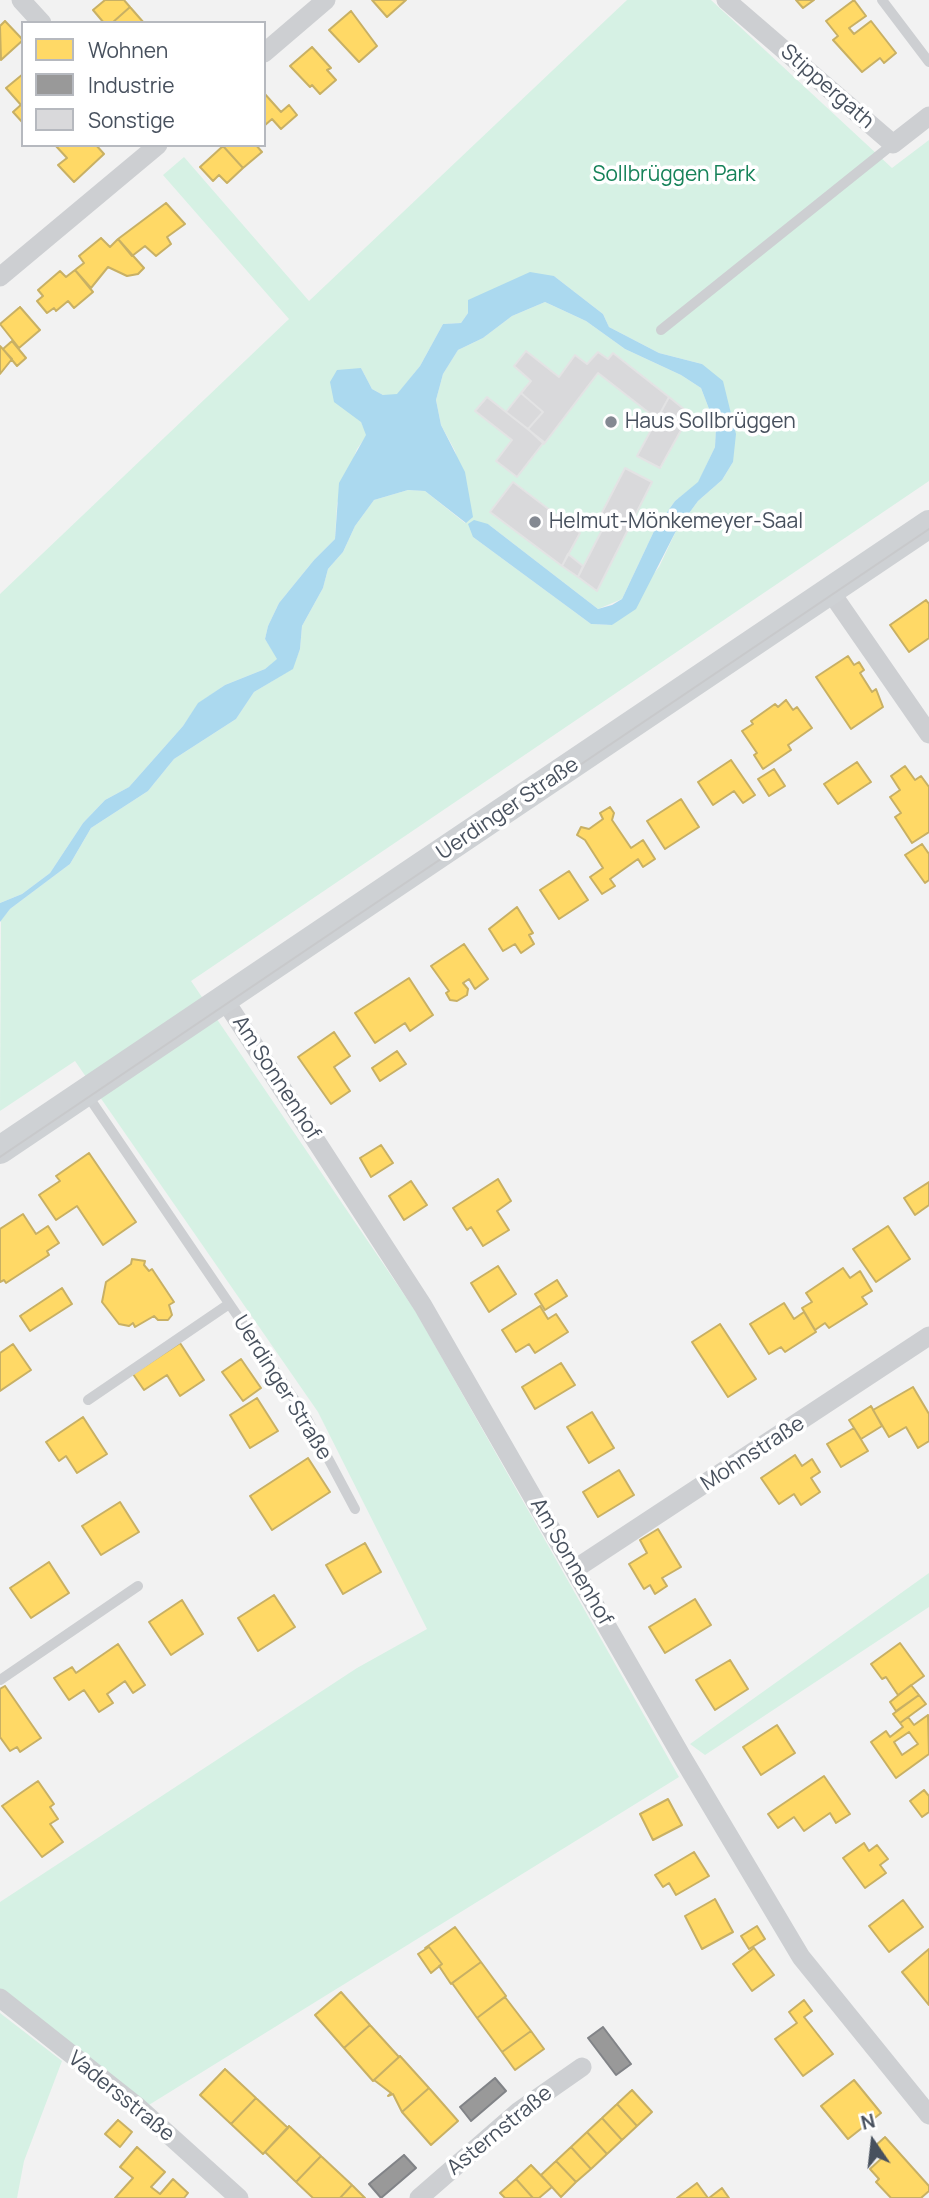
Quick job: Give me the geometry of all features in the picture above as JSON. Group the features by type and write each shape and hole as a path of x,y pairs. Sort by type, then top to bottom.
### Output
{"main road":[{"name":"Uerdinger Straße","path":"0,1150 929,524"}],"street":[{"path":"21,0 40,21"},
{"path":"266,51 326,0"},
{"name":"Stippergath","path":"726,0 893,144 929,116"},
{"path":"0,277 156,147"},
{"path":"830,591 929,734"},
{"name":"Am Sonnenhof","path":"224,999 423,1306 801,1957 929,2115"},
{"name":"Mohnstraße","path":"575,1569 929,1336"},
{"name":"Vadersstraße","path":"0,1998 138,2107 239,2198"},
{"name":"Asternstraße","path":"419,2198 519,2111 582,2067"}],"lane":[{"path":"882,0 929,62"},
{"path":"661,330 893,144"},
{"name":"Uerdinger Straße","path":"86,1092 305,1415 355,1509"},
{"name":"Uerdinger Straße","path":"88,1400 229,1304"},
{"path":"0,1680 138,1586"}],"green space":[{"name":"Sollbrüggen Park","path":"627,0 711,0 892,168 929,140 929,481 191,981 416,1312 679,1777 144,2108 0,1990 0,1902 357,1668 427,1629 318,1412 75,1061 0,1111 1,920 10,909 70,864 91,828 148,791 174,759 236,719 254,692 292,669 300,649 302,626 323,588 328,569 343,552 355,526 374,500 408,490 425,491 465,523 472,517 455,451 441,425 436,400 443,374 458,350 483,338 512,316 545,302 586,321 625,349 681,375 701,388 716,427 715,447 698,483 675,501 655,529 622,599 598,609 488,524 473,537 591,624 612,625 659,567 676,531 698,501 722,480 733,462 702,364 659,353 609,327 603,314 554,276 468,313 461,323 443,324 420,366 397,395 383,395 372,389 361,368 361,422 367,435 357,449 337,504 335,539 279,603 268,626 265,639 278,659 265,669 225,685 199,703 183,726 129,787 105,800 83,823 50,873 22,894 0,903 0,594 289,319 163,175 184,157 309,301","holes":["526,351 559,377 575,356 587,364 598,352 608,359 614,353 690,414 661,468 637,456 657,419 598,373 516,477 496,461 512,440 475,411 487,397 506,412 531,381 514,366","625,469 652,482 597,591 490,512 514,482 580,533 568,554 583,566 602,530 595,526"]},
{"path":"929,1573 929,1607 705,1755 690,1744"},
{"path":"0,2013 62,2061 24,2161 17,2198 0,2198"}],"water":[{"path":"530,272 554,276 603,314 609,327 659,353 702,364 723,381 736,434 733,462 722,480 698,501 676,531 636,609 612,625 591,624 473,537 468,524 474,520 488,524 598,609 612,605 622,599 655,529 675,501 698,482 715,447 716,427 701,388 681,375 625,349 586,321 545,302 512,316 483,338 458,350 443,374 436,400 441,425 465,472 473,517 466,523 425,491 408,490 374,500 355,526 343,552 328,569 323,588 302,626 300,649 293,669 254,692 236,719 174,759 148,791 91,828 70,864 10,909 0,922 0,903 22,894 50,873 83,823 105,800 129,787 183,726 198,703 225,685 265,669 277,659 265,639 268,626 279,603 335,539 339,483 366,435 361,422 334,402 330,382 337,370 361,368 372,389 383,395 397,394 420,366 443,324 461,323 468,313 468,300"}],"building: Wohnen":[{"path":"105,0 124,0 130,7 114,21 102,21 93,10"},
{"path":"372,0 406,0 387,17"},
{"path":"796,0 814,0 803,8"},
{"path":"854,0 866,16 849,28 854,34 871,21 896,53 884,63 880,58 862,72 833,40 838,36 826,21"},
{"path":"130,7 142,21 114,21"},
{"path":"351,11 377,46 359,62 329,30"},
{"path":"5,21 21,38 21,42 1,60 0,26"},
{"path":"312,47 331,68 327,70 336,80 320,94 290,66"},
{"path":"21,76 21,105 6,88"},
{"path":"266,95 281,112 289,105 297,115 281,129 272,119 266,124"},
{"path":"21,105 21,121 13,112"},
{"path":"57,147 98,147 104,154 74,182 58,165 67,158"},
{"path":"224,147 258,147 262,152 243,168"},
{"path":"224,147 243,168 227,183 219,175 213,181 200,167"},
{"path":"166,203 185,224 167,237 171,244 156,256 145,246 132,256 118,239"},
{"path":"101,238 110,247 118,239 144,268 138,274 127,276 108,267 91,288 75,270 84,263 79,256"},
{"path":"75,270 93,292 74,308 68,301 56,311 54,308 47,313 37,301 43,296 38,290 60,271 66,277"},
{"path":"20,307 40,330 19,348 0,324"},
{"path":"12,341 26,358 17,366 3,349"},
{"path":"0,346 12,359 0,374"},
{"path":"926,600 929,604 929,638 909,652 890,625"},
{"path":"848,656 854,665 859,662 864,670 860,673 872,692 876,689 883,707 851,729 816,677"},
{"path":"786,700 793,710 797,707 812,728 788,745 791,750 763,769 754,755 757,753 742,731 775,704 778,707"},
{"path":"731,760 755,795 743,803 734,791 713,805 698,782"},
{"path":"857,762 871,782 838,804 824,784"},
{"path":"905,766 915,780 921,776 929,787 929,832 912,843 895,817 901,813 890,797 900,790 891,776"},
{"path":"774,769 785,786 769,796 758,779"},
{"path":"681,799 699,827 665,849 647,821"},
{"path":"610,807 614,813 612,820 631,848 643,840 655,859 643,867 638,859 610,879 615,886 602,894 590,877 603,868 585,840 577,835 581,827 589,829 603,819 600,813"},
{"path":"922,844 929,854 929,880 925,883 905,855"},
{"path":"569,871 588,900 559,919 540,890"},
{"path":"517,907 533,933 529,935 534,944 521,953 515,944 503,951 489,929"},
{"path":"464,944 488,979 475,989 469,979 463,983 468,989 467,995 457,1001 450,1000 446,993 449,991 431,966"},
{"path":"409,978 433,1015 410,1031 405,1023 375,1043 355,1013"},
{"path":"334,1032 350,1056 334,1067 350,1091 331,1104 298,1057"},
{"path":"397,1051 406,1064 380,1081 372,1068"},
{"path":"381,1145 393,1163 371,1177 360,1158"},
{"path":"89,1153 136,1222 103,1245 77,1206 56,1220 39,1195 60,1181 56,1176"},
{"path":"498,1179 511,1201 497,1211 509,1230 483,1246 471,1227 467,1230 453,1208"},
{"path":"411,1181 427,1205 404,1220 389,1196"},
{"path":"929,1182 929,1205 915,1215 904,1198"},
{"path":"23,1214 36,1234 48,1226 59,1243 47,1251 49,1255 6,1283 4,1280 0,1282 0,1229"},
{"path":"888,1226 910,1259 876,1282 853,1249"},
{"path":"132,1259 145,1261 144,1265 149,1271 152,1269 174,1302 169,1305 172,1315 168,1320 158,1320 154,1316 135,1327 133,1323 129,1326 119,1324 102,1302 106,1282 131,1264"},
{"path":"498,1266 516,1294 489,1312 471,1283"},
{"path":"843,1268 850,1278 860,1271 872,1291 862,1297 867,1304 829,1328 825,1323 815,1330 802,1308 812,1302 806,1293"},
{"path":"557,1280 567,1296 545,1310 535,1294"},
{"path":"62,1288 72,1304 30,1331 20,1316"},
{"path":"784,1303 794,1319 804,1312 816,1332 785,1352 781,1347 769,1354 750,1324"},
{"path":"540,1306 548,1319 556,1314 568,1332 535,1353 529,1344 516,1352 502,1330"},
{"path":"720,1324 756,1379 728,1397 692,1342"},
{"path":"180,1343 204,1380 180,1396 167,1375 144,1390 133,1374"},
{"path":"13,1344 31,1370 0,1391 0,1353"},
{"path":"241,1359 261,1388 243,1401 222,1372"},
{"path":"561,1363 575,1385 535,1409 522,1387"},
{"path":"913,1387 929,1414 929,1441 918,1448 906,1427 889,1437 873,1410"},
{"path":"257,1398 278,1431 250,1448 230,1415"},
{"path":"871,1406 882,1426 861,1439 849,1420"},
{"path":"592,1412 614,1448 589,1463 567,1427"},
{"path":"83,1417 107,1454 77,1473 66,1456 59,1461 46,1442"},
{"path":"854,1428 868,1451 841,1467 827,1444"},
{"path":"795,1455 802,1466 812,1459 820,1472 811,1478 820,1492 801,1505 794,1494 779,1504 761,1478"},
{"path":"308,1458 330,1492 272,1530 250,1496"},
{"path":"619,1470 634,1495 598,1517 583,1492"},
{"path":"120,1502 139,1532 101,1555 82,1526"},
{"path":"658,1529 681,1567 662,1578 667,1586 655,1594 650,1585 644,1589 629,1564 647,1553 640,1540"},
{"path":"365,1543 381,1572 343,1594 326,1565"},
{"path":"49,1562 69,1593 31,1618 10,1588"},
{"path":"274,1595 295,1627 258,1651 238,1618"},
{"path":"695,1599 711,1625 665,1653 649,1627"},
{"path":"182,1600 203,1634 171,1655 149,1622"},
{"path":"900,1643 924,1676 898,1695 886,1677 882,1679 871,1664"},
{"path":"118,1644 145,1685 133,1693 125,1681 107,1694 113,1703 99,1712 84,1690 69,1700 54,1678 72,1667 76,1673"},
{"path":"730,1660 748,1689 715,1710 696,1680"},
{"path":"911,1685 919,1695 896,1711 890,1702"},
{"path":"5,1686 41,1738 20,1752 17,1747 10,1751 0,1737 0,1689"},
{"path":"919,1695 926,1704 900,1723 893,1714"},
{"path":"928,1715 929,1754 896,1778 871,1742 886,1731 890,1737 903,1727 900,1723 908,1717 914,1725","holes":["909,1732 918,1744 902,1755 894,1742"]},
{"path":"777,1725 795,1753 761,1775 743,1747"},
{"path":"824,1776 850,1814 836,1823 830,1813 804,1831 794,1817 778,1828 768,1814"},
{"path":"38,1781 54,1804 50,1807 58,1819 50,1824 63,1842 42,1857 2,1806"},
{"path":"924,1790 929,1796 929,1812 922,1817 910,1801"},
{"path":"668,1799 682,1825 653,1840 640,1814"},
{"path":"864,1843 869,1851 877,1845 888,1859 880,1865 886,1873 865,1888 843,1858"},
{"path":"694,1852 709,1876 676,1895 669,1883 663,1887 655,1875"},
{"path":"715,1899 733,1932 702,1949 685,1916"},
{"path":"903,1900 923,1927 889,1952 869,1926"},
{"path":"757,1926 765,1939 749,1949 741,1936"},
{"path":"455,1927 481,1962 451,1984 439,1966 442,1964 429,1947 425,1948"},
{"path":"429,1947 442,1964 431,1973 418,1954"},
{"path":"754,1948 774,1975 752,1991 733,1964"},
{"path":"929,1949 929,2005 902,1972"},
{"path":"481,1962 506,1996 477,2018 452,1983"},
{"path":"341,1992 370,2025 344,2048 315,2015"},
{"path":"505,1997 531,2031 502,2052 477,2018"},
{"path":"804,2000 812,2011 804,2017 833,2054 803,2076 775,2039 797,2023 789,2012"},
{"path":"370,2025 399,2057 373,2081 344,2048"},
{"path":"531,2031 544,2049 515,2070 502,2052"},
{"path":"400,2056 429,2088 402,2112 393,2094 388,2096 391,2093 374,2080"},
{"path":"225,2069 256,2098 231,2124 200,2095"},
{"path":"854,2080 881,2113 848,2139 821,2106"},
{"path":"429,2088 458,2121 431,2145 402,2112"},
{"path":"632,2090 652,2112 637,2126 617,2104"},
{"path":"256,2098 288,2128 263,2154 231,2124"},
{"path":"617,2104 637,2126 622,2140 602,2118"},
{"path":"602,2118 622,2140 607,2154 587,2132"},
{"path":"118,2120 132,2132 120,2147 105,2134"},
{"path":"289,2126 321,2156 296,2182 265,2152"},
{"path":"587,2132 607,2154 591,2169 571,2147"},
{"path":"885,2137 929,2186 929,2191 921,2198 891,2198 876,2182 879,2179 870,2169 883,2157 874,2147"},
{"path":"137,2147 165,2172 151,2187 160,2194 173,2179 188,2193 184,2198 115,2198 133,2178 120,2167"},
{"path":"571,2147 591,2169 576,2182 556,2161"},
{"path":"321,2156 352,2185 340,2198 313,2198 296,2182"},
{"path":"556,2161 576,2182 561,2197 541,2175"},
{"path":"531,2165 552,2187 539,2198 533,2198 516,2179"},
{"path":"516,2179 533,2198 505,2198 500,2193"},
{"path":"697,2183 708,2198 677,2198"},
{"path":"352,2185 365,2198 340,2198"},
{"path":"722,2188 729,2198 709,2198"}],"building: Industrie":[{"path":"603,2027 631,2064 616,2075 588,2038"},
{"path":"495,2078 506,2091 471,2121 460,2107"},
{"path":"404,2155 416,2168 381,2198 369,2184"}],"building: Sonstige":[{"path":"526,351 559,377 575,355 587,364 598,352 608,359 613,353 669,397 657,419 598,373 544,444 528,429 543,412 521,393 531,381 514,366"},
{"path":"521,393 543,412 528,429 506,412"},
{"path":"487,397 544,442 517,477 496,461 512,440 475,411"},
{"path":"669,397 690,414 660,468 637,456"},
{"path":"625,468 652,482 597,591 578,577 602,530 595,526"},
{"name":"Helmut-Mönkemeyer-Saal","path":"513,482 580,533 562,566 490,512"},
{"path":"568,554 583,566 578,577 562,566"}],"tram line":[{"path":"0,1157 929,529"}],"place":[{"name":"Haus Sollbrüggen","path":"611,422"},
{"name":"Helmut-Mönkemeyer-Saal","path":"535,522"}]}
